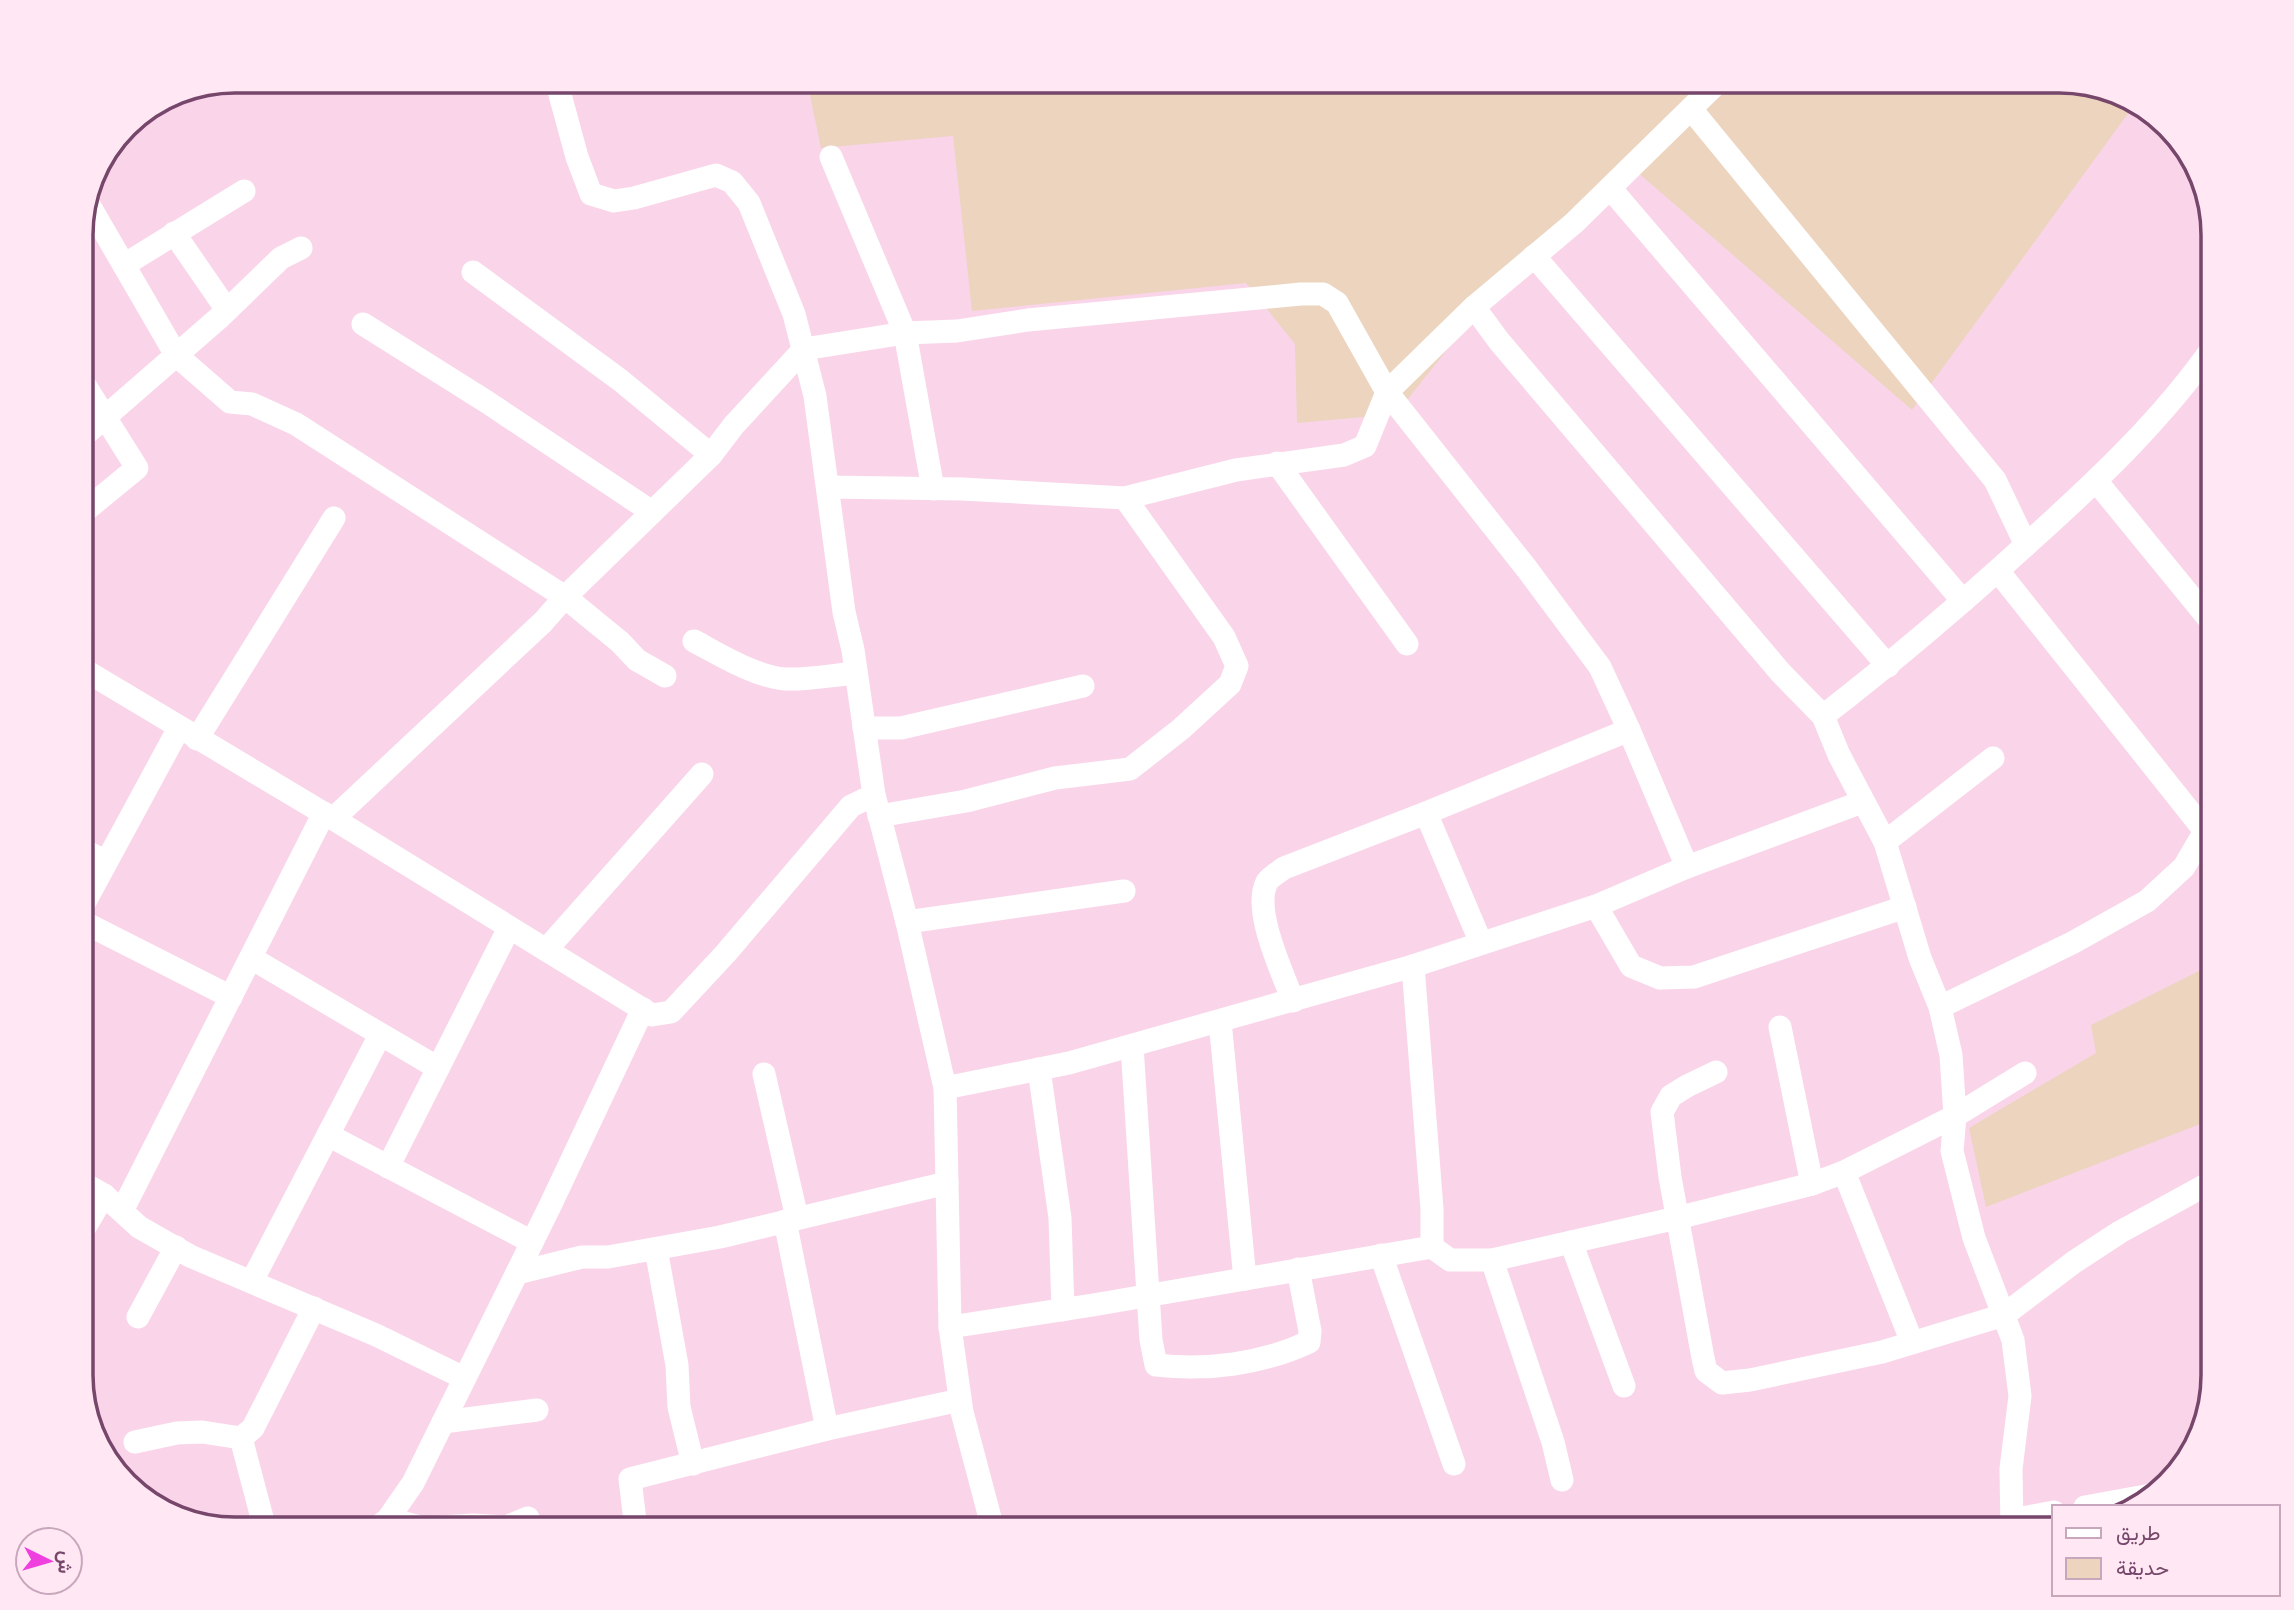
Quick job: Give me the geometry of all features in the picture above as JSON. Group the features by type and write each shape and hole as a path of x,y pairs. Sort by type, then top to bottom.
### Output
{"street":[{"path":"560,93 590,194 614,201 716,175 732,182 749,203 804,349 815,396 844,612 876,805 907,922 944,1088 950,1327 960,1399 990,1517"},
{"path":"828,487 1125,498 1236,470 1345,455 1365,446 1387,392 1474,307 1610,188 1707,93"},
{"path":"1692,109 1995,480 2026,545"},
{"path":"831,157 905,332 933,489"},
{"path":"1610,188 1963,601"},
{"path":"124,265 244,191"},
{"path":"94,214 176,355 230,402 252,404 296,424 565,597 620,642 637,660 665,676"},
{"path":"174,233 227,310"},
{"path":"93,428 227,310 281,258 301,248"},
{"path":"1534,256 1888,666"},
{"path":"473,272 610,372 711,455"},
{"path":"122,1211 251,958 328,816 543,622 565,597 711,455 734,425 804,349 905,332 957,331 1028,320 1301,293 1322,294 1337,303 1387,392 1527,569 1600,667 1688,867"},
{"path":"1474,307 1499,341 1611,470 1781,674 1824,716 1839,755 1885,842 1920,958 1940,1007 1951,1055 1955,1116 1952,1151 1975,1238 2013,1340 2020,1396 2011,1469 2012,1517"},
{"path":"363,324 488,402 652,512"},
{"path":"1824,716 1888,666 2097,482 2186,385 2201,365"},
{"path":"93,398 136,468 93,504"},
{"path":"1277,463 1407,644"},
{"path":"2097,482 2201,608"},
{"path":"93,675 652,1015 671,1012 726,953 851,806 966,802 1055,778 1130,769 1181,729 1230,684 1237,666 1224,637 1125,498"},
{"path":"93,885 105,861 188,734 334,518"},
{"path":"1997,571 2201,818"},
{"path":"694,641 766,675 798,678 856,673"},
{"path":"864,728 901,728 1083,686"},
{"path":"1293,1001 1271,944 1262,901 1268,881 1284,867 1426,813 1629,730"},
{"path":"1885,842 1993,758"},
{"path":"546,950 702,775"},
{"path":"944,1088 1039,1069 1132,1046 1413,966 1596,906 1688,867 1863,802"},
{"path":"1426,813 1481,943"},
{"path":"1940,1007 2072,943 2147,901 2184,867 2201,840"},
{"path":"93,855 105,861"},
{"path":"907,922 1124,891"},
{"path":"1596,906 1631,966 1660,978 1694,977 1905,907"},
{"path":"93,927 231,997"},
{"path":"388,1167 509,928"},
{"path":"251,958 438,1068"},
{"path":"1413,966 1432,1209 1432,1247"},
{"path":"387,1517 413,1483 533,1242 643,1009"},
{"path":"1220,1021 1245,1279"},
{"path":"1780,1027 1812,1184"},
{"path":"252,1281 380,1035"},
{"path":"1132,1046 1151,1340 1156,1365 1187,1369 1213,1367 1284,1353 1309,1342 1310,1331 1298,1269"},
{"path":"1039,1069 1060,1218 1063,1310"},
{"path":"1716,1072 1671,1096 1662,1112 1677,1218 1706,1371 1722,1382 1750,1380 1882,1352 2004,1315 2074,1262 2120,1232 2201,1188"},
{"path":"950,1327 1432,1247 1450,1259 1492,1259 1677,1218 1812,1184 1844,1172 1955,1116 2025,1073"},
{"path":"764,1074 827,1429"},
{"path":"328,1135 533,1242"},
{"path":"1844,1172 1912,1342"},
{"path":"517,1273 582,1257 608,1258 656,1249 947,1183"},
{"path":"93,1189 104,1195 139,1227 190,1256 314,1308 464,1378"},
{"path":"93,1214 104,1195"},
{"path":"1571,1242 1624,1386"},
{"path":"138,1317 176,1247"},
{"path":"656,1249 677,1365 679,1407 693,1464"},
{"path":"1381,1255 1454,1464"},
{"path":"1492,1259 1553,1442 1562,1479"},
{"path":"135,1442 177,1433 202,1432 241,1438 253,1428 314,1308"},
{"path":"634,1517 630,1479 827,1429 960,1399"},
{"path":"443,1422 537,1410"},
{"path":"241,1438 262,1517"},
{"path":"2096,1505 2127,1499"}],"shaded area":[{"path":"2059,93 2087,95 2105,100 2138,117 2166,141 2187,172 2196,198 2201,235 2201,1375 2194,1421 2172,1462 2146,1488 2115,1505 2052,1505 2052,1517 235,1517 207,1515 189,1510 156,1493 128,1469 112,1446 100,1421 93,1384 93,226 100,189 112,164 134,134 164,112 207,95"}],"green space":[{"path":"810,93 2059,93 2087,95 2129,112 1912,410 1628,164 1567,244 1515,264 1396,414 1297,423 1295,344 1246,283 972,311 953,136 821,148"},
{"path":"2201,970 2201,1124 1986,1207 1969,1128 2096,1053 2091,1025"}]}
